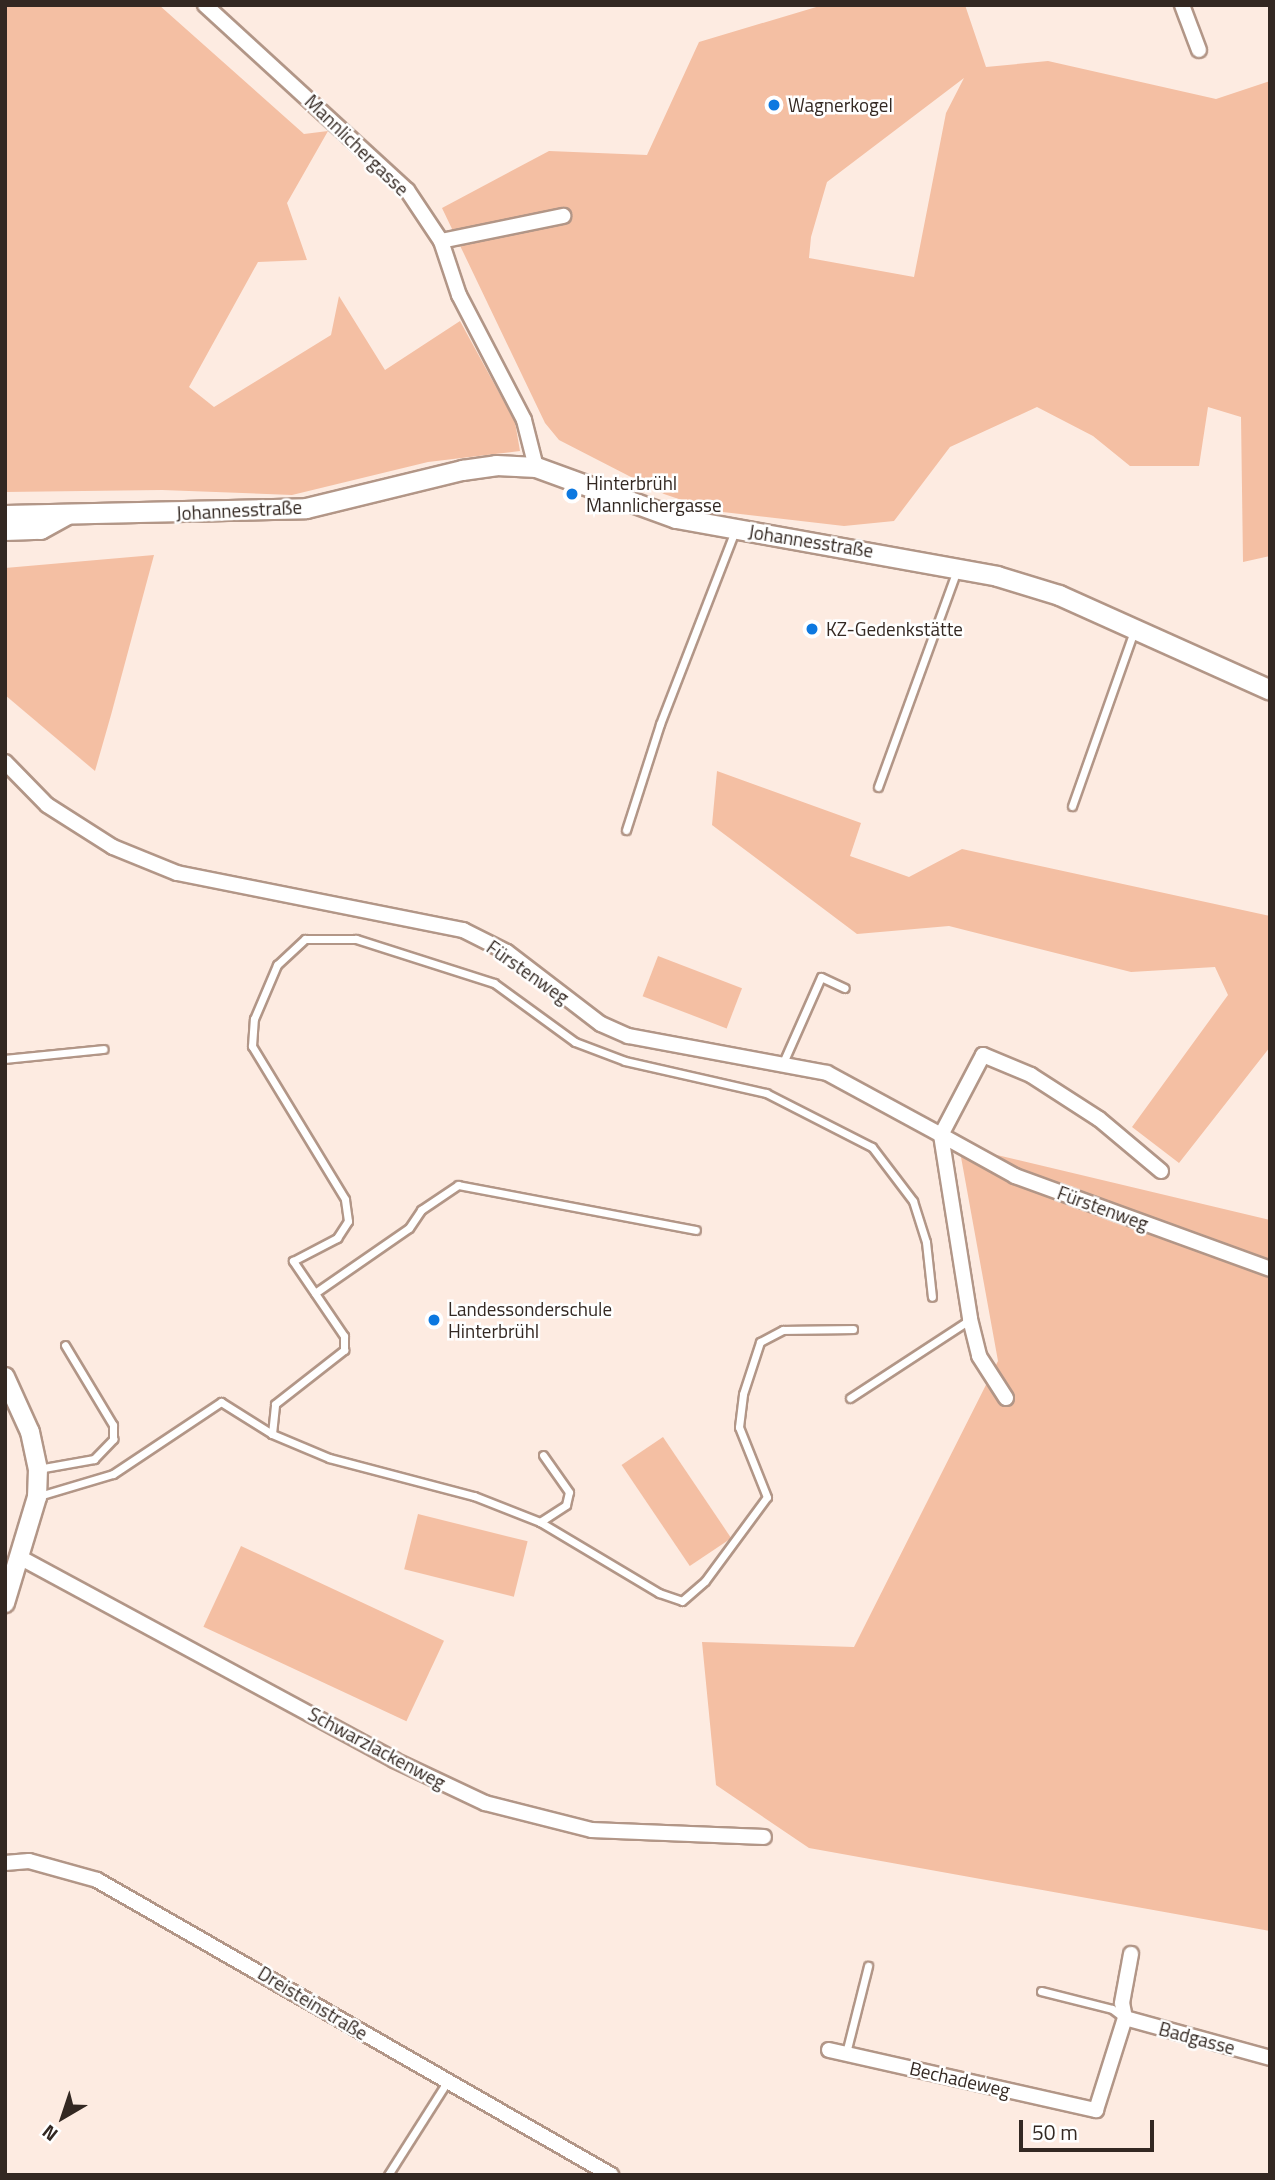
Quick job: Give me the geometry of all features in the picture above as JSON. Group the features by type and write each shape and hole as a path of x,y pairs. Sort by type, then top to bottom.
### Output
{"main road":[{"name":"Johannesstraße","path":"5,515 66,516 306,508 462,470 496,465 536,467 676,518 958,568 1059,595 1270,690"}],"street":[{"name":"Mannlichergasse","path":"205,5 374,156 408,190 441,241 459,295 524,420 536,467"},
{"path":"1182,5 1199,50"},
{"path":"441,241 563,216"},
{"path":"5,531 41,530 66,516"},
{"name":"Fürstenweg","path":"5,762 47,805 113,847 177,873 463,930 507,952 601,1024 628,1036 827,1073 1015,1176 1270,1269"},
{"path":"1006,1398 979,1356 970,1320 941,1135 983,1055 1031,1075 1099,1119 1161,1171"},
{"path":"5,1377 30,1432 38,1469 37,1497 21,1558 5,1603"},
{"name":"Schwarzlackenweg","path":"21,1558 394,1760 485,1803 592,1830 764,1837"},
{"name":"Dreisteinstraße","path":"5,1863 29,1861 97,1880 611,2175"},
{"name":"Bechadeweg","path":"829,2050 1096,2110 1125,2018 1122,2003 1131,1954"},
{"name":"Badgasse","path":"1125,2018 1270,2058"}],"lane":[{"path":"626,830 660,724 736,529"},
{"path":"878,787 958,568"},
{"path":"1072,806 1135,627"},
{"path":"272,1434 275,1404 344,1350 344,1336 293,1261 337,1238 348,1221 345,1199 252,1046 254,1019 277,965 305,939 356,939 494,983 575,1042 625,1061 766,1093 872,1147 913,1201 926,1242 932,1297"},
{"path":"782,1065 821,977 845,988"},
{"path":"5,1059 103,1049"},
{"path":"315,1293 409,1228 421,1210 458,1185 696,1230"},
{"path":"850,1398 970,1320"},
{"path":"37,1497 113,1474 221,1402 272,1434 329,1458 462,1492 540,1521 659,1593 682,1601 705,1581 767,1497 740,1427 743,1394 760,1342 783,1330 853,1329"},
{"path":"38,1469 94,1459 113,1439 113,1425 65,1345"},
{"path":"540,1521 566,1506 569,1492 544,1455"},
{"path":"846,2054 868,1966"},
{"path":"1041,1991 1112,2009 1125,2018"},
{"path":"388,2175 447,2082"}],"shaded area":[{"path":"5,5 159,5 304,134 328,131 287,203 307,260 258,262 189,387 214,407 331,335 339,296 385,370 460,321 515,422 520,451 428,462 292,495 162,490 5,492"},
{"path":"823,5 965,5 986,67 1048,61 1216,99 1270,81 1270,556 1243,562 1241,417 1208,407 1199,466 1130,466 1093,436 1037,407 950,447 894,521 844,526 714,511 664,494 559,440 545,423 442,208 549,151 647,155 699,42","holes":["964,78 946,113 914,277 809,258 811,237 827,182"]},
{"path":"154,555 95,771 5,695 5,568"},
{"path":"717,771 861,823 850,856 909,877 962,849 1270,916 1270,1047 1179,1163 1132,1127 1228,995 1215,967 1131,972 949,926 857,934 712,825"},
{"path":"658,956 742,988 727,1028 643,996"},
{"path":"959,1146 1270,1220 1270,1931 809,1848 716,1785 702,1642 854,1647 998,1361"},
{"path":"663,1437 731,1538 690,1566 622,1465"},
{"path":"418,1514 528,1541 514,1597 404,1569"},
{"path":"241,1546 444,1641 406,1721 203,1627"}],"place":[{"name":"Wagnerkogel","path":"774,105"},
{"name":"Hinterbrühl Mannlichergasse","path":"572,494"},
{"name":"KZ-Gedenkstätte","path":"812,629"},
{"name":"Landessonderschule Hinterbrühl","path":"434,1320"}]}
